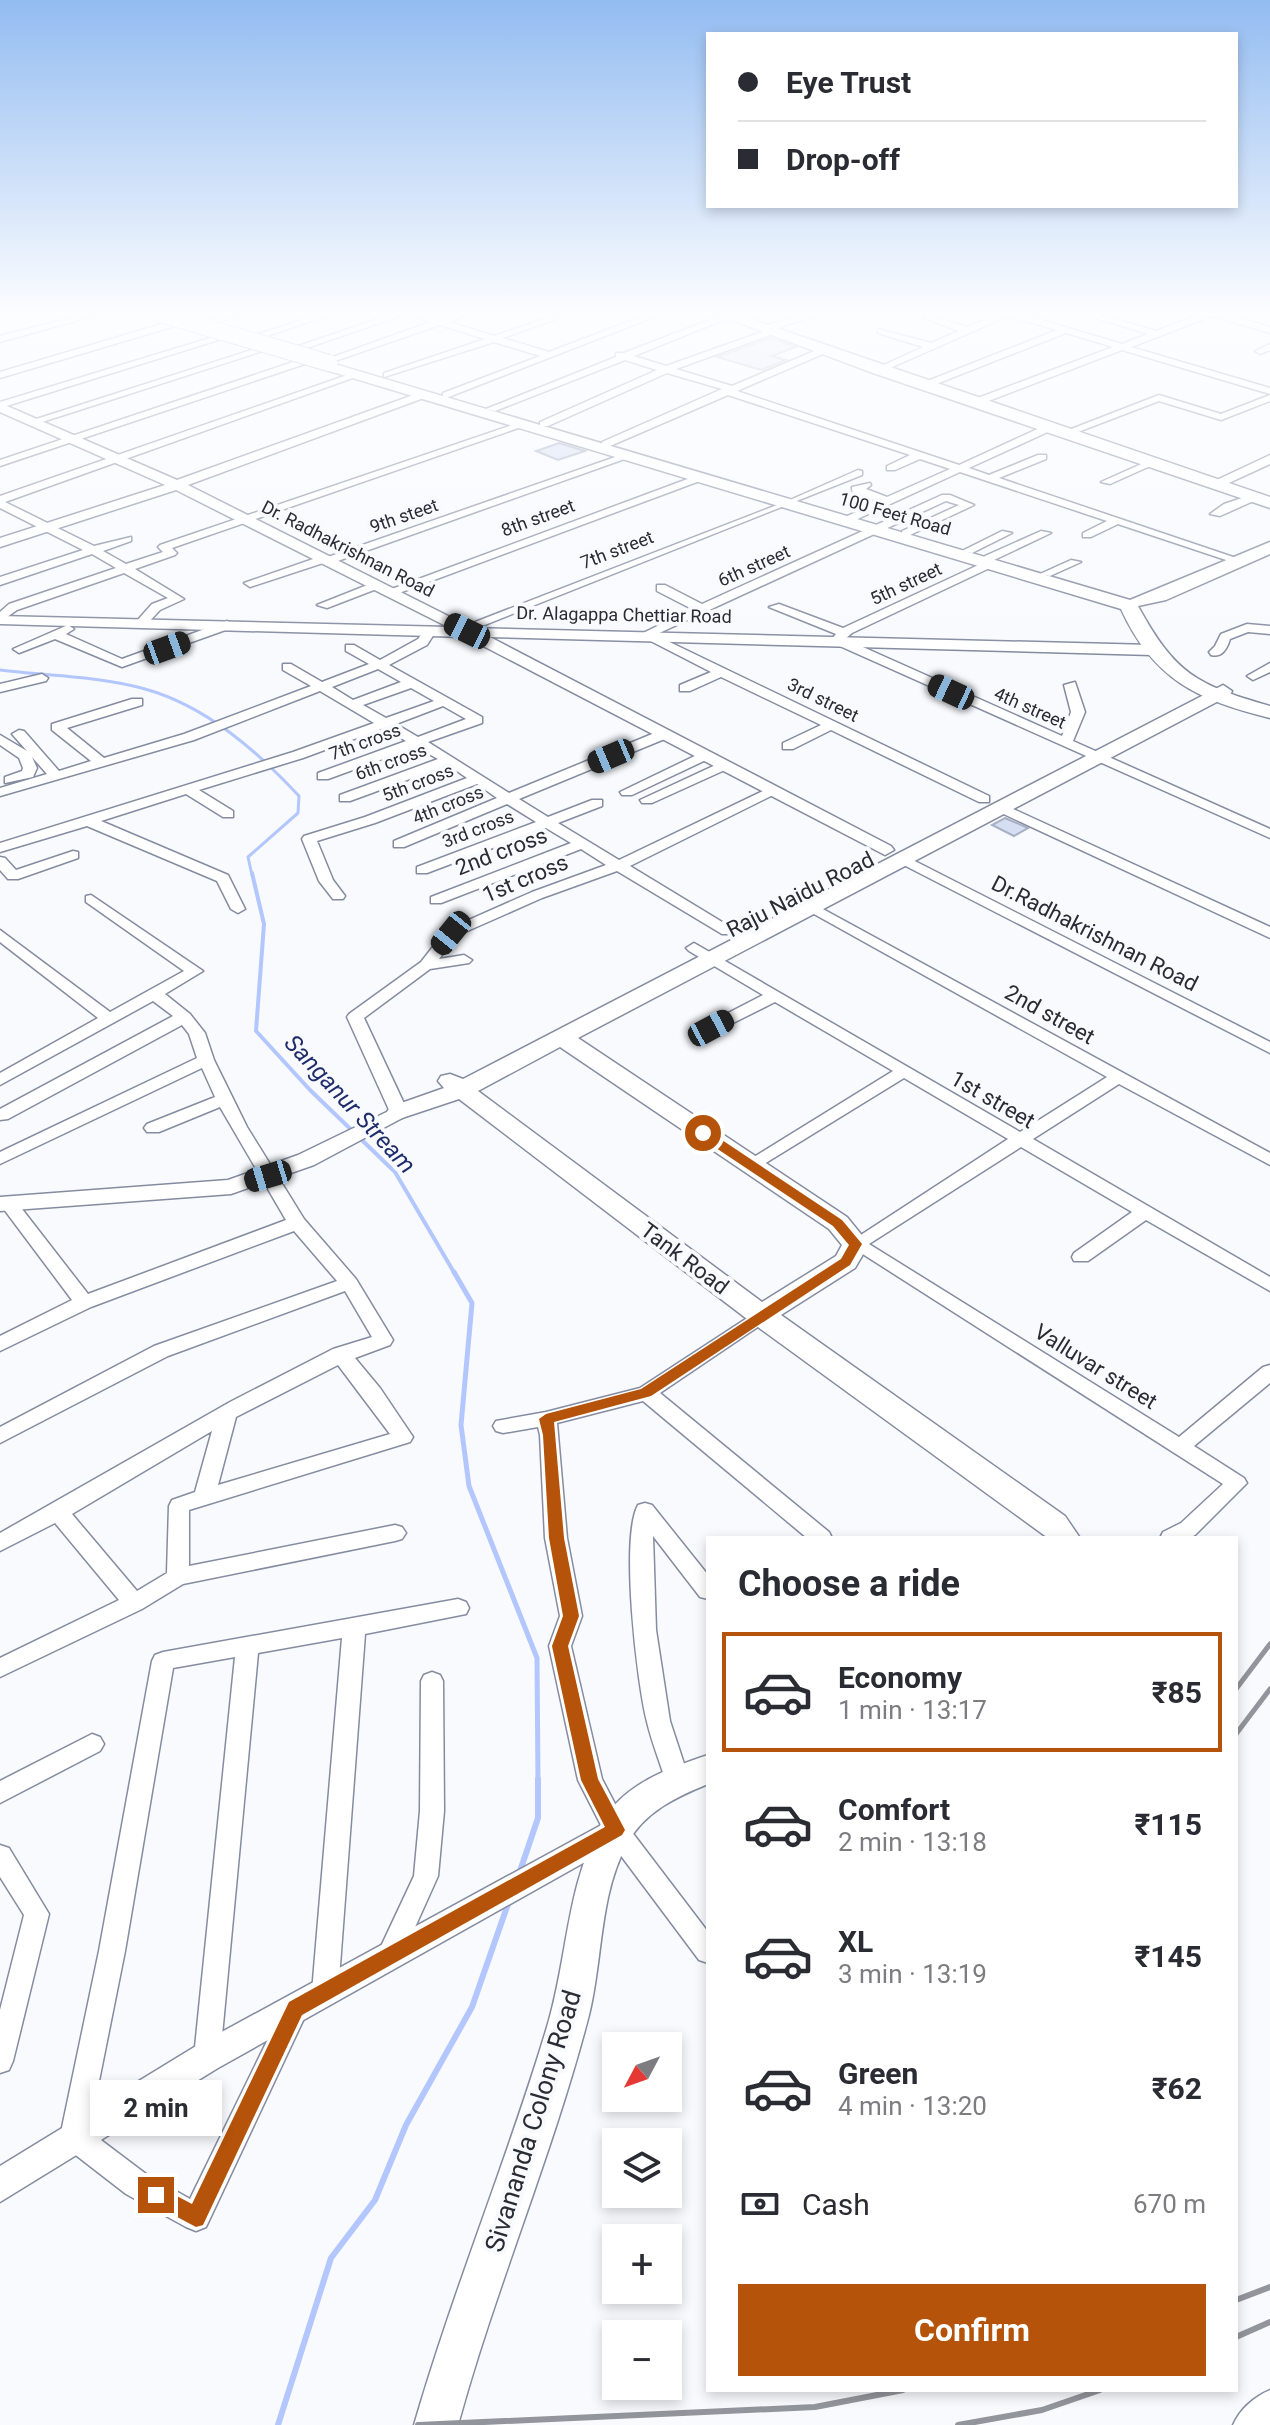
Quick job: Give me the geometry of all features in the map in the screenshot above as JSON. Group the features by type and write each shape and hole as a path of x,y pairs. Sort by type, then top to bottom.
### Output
{"main road":[{"name":"100 Feet Road","path":"532,426 1139,603"},
{"name":"100 Feet Road","path":"551,426 791,502"},
{"path":"1043,426 1270,503"},
{"name":"100 Feet Road","path":"880,527 1139,603"},
{"path":"1139,603 1270,547"},
{"path":"1139,603 1152,650 1210,690 1270,712"},
{"path":"1139,603 1163,646 1178,664 1210,690 1270,705"},
{"name":"Raju Naidu Road","path":"454,1084 561,1037 702,953 727,931 893,854 992,803 1079,750 1210,690"},
{"name":"Raju Naidu Road","path":"454,1084 702,953 810,906 893,854"},
{"path":"561,1037 838,1223 856,1244 846,1262 761,1315"},
{"path":"399,1112 454,1084"},
{"name":"Tank Road","path":"454,1084 761,1315 1054,1524 1063,1536"},
{"name":"Sivananda Colony Road","path":"436,2425 448,2380 528,2154 570,2011 593,1878 616,1830 649,1794 693,1775"}],"street":[{"name":"Dr. Radhakrishnan Road","path":"42,426 121,458 177,485 467,631 893,854"},
{"path":"0,463 110,426"},
{"path":"0,502 211,426"},
{"path":"0,543 342,426"},
{"path":"0,619 13,607 171,553 164,547 519,426"},
{"path":"606,444 647,426"},
{"path":"838,426 1239,561"},
{"path":"1066,433 1084,426"},
{"path":"850,519 1048,428"},
{"path":"891,468 922,454"},
{"name":"9th steet","path":"250,583 326,560 628,456"},
{"path":"992,477 1042,457"},
{"path":"1213,485 1270,459"},
{"path":"1106,482 1152,463"},
{"name":"7th street","path":"467,631 463,629 858,473"},
{"name":"8th street","path":"323,605 381,589 701,477"},
{"path":"866,485 856,489 887,501"},
{"name":"6th street","path":"645,635 946,497 969,505 906,533"},
{"path":"1216,514 1232,507 1228,506 1254,497"},
{"path":"0,502 178,599 156,607 141,623"},
{"path":"1087,535 1118,520"},
{"path":"968,551 1006,533"},
{"name":"5th street","path":"846,633 1045,533"},
{"path":"0,581 127,539"},
{"path":"1046,574 1075,562"},
{"path":"661,588 702,609"},
{"path":"775,607 846,633"},
{"path":"820,612 846,633"},
{"name":"Dr. Alagappa Chettiar Road","path":"0,619 645,635 846,633 1152,650"},
{"path":"19,649 81,622"},
{"path":"57,635 122,663 227,625"},
{"path":"1215,652 1221,648 1225,637 1247,628 1270,630"},
{"path":"0,792 189,737 381,664 423,642 430,631"},
{"name":"4th street","path":"846,633 1079,750 1270,834"},
{"name":"3rd street","path":"645,635 1270,933"},
{"path":"350,648 446,701"},
{"path":"287,667 449,760 727,931"},
{"path":"1253,676 1270,667"},
{"path":"685,688 722,672"},
{"path":"0,688 42,678"},
{"path":"354,704 414,682"},
{"path":"1070,685 1078,712 1079,750"},
{"path":"0,848 286,758 446,701"},
{"name":"7th cross","path":"323,776 477,720 446,701"},
{"path":"102,763 57,727 137,702"},
{"path":"788,746 831,725"},
{"path":"19,734 56,776"},
{"name":"4th cross","path":"399,844 662,735"},
{"path":"0,739 25,756 30,768 28,774 0,784"},
{"path":"627,792 703,756"},
{"name":"6th cross","path":"345,798 449,760"},
{"path":"647,800 722,766"},
{"name":"5th cross","path":"338,896 326,881 309,839 370,820 478,779"},
{"path":"187,789 228,814"},
{"name":"1st cross","path":"426,965 451,933 651,851 772,792"},
{"name":"3rd cross","path":"422,870 597,803"},
{"path":"88,821 223,878 238,909"},
{"name":"2nd cross","path":"436,900 581,844"},
{"name":"Dr.Radhakrishnan Road","path":"893,854 1270,1048"},
{"path":"0,861 13,876 73,855"},
{"path":"4,1072 195,971 91,899"},
{"name":"2nd street","path":"810,906 1270,1160"},
{"path":"0,935 109,1019"},
{"name":"1st street","path":"702,953 1270,1285"},
{"path":"6,1209 231,1187 306,1160 399,1112 355,1017 426,965 464,960"},
{"path":"0,1543 59,1513 227,1414 340,1354 383,1340 349,1283 297,1223 238,1127 206,1060 197,1033 184,1017 154,994"},
{"path":"711,1028 774,996"},
{"path":"2,1115 184,1017"},
{"path":"0,1159 206,1060"},
{"path":"750,1165 903,1072"},
{"path":"856,1244 1118,1077"},
{"path":"153,1128 224,1099"},
{"path":"6,1209 84,1302"},
{"path":"1081,1257 1145,1212"},
{"path":"4,1335 297,1223"},
{"name":"Valluvar street","path":"856,1244 1237,1483 1188,1529 1175,1536"},
{"path":"0,1436 161,1351 349,1283"},
{"path":"503,1426 546,1419 646,1393 761,1315"},
{"path":"178,1577 179,1506 403,1437 373,1393 340,1354"},
{"path":"1180,1447 1270,1372"},
{"path":"646,1393 819,1536"},
{"path":"204,1497 227,1414"},
{"path":"546,1419 550,1435 556,1538 571,1616 560,1646 590,1780 616,1830 706,1949"},
{"path":"693,1775 658,1721 645,1630 641,1543 645,1511 706,1588"},
{"path":"59,1513 134,1603"},
{"path":"0,1668 134,1603 178,1577 395,1533"},
{"path":"74,2137 112,1951 163,1661 458,1608"},
{"path":"325,1992 354,1627"},
{"path":"207,2057 247,1646"},
{"path":"390,1955 426,1876 432,1811 432,1681"},
{"path":"0,1793 92,1744"},
{"path":"2,2176 74,2137 207,2057 616,1830"},
{"path":"0,1856 37,1914 0,2061"},
{"path":"74,2137 136,2184 196,2217 296,2008"},
{"path":"1248,2425 1270,2405"}],"building":[{"path":"559,443 585,451 558,460 536,451"},
{"path":"1005,818 1028,828 1014,836 992,825"}],"waterway":[{"name":"Sanganur Stream","path":"0,670 92,679 145,689 209,718 248,747 299,796 298,813 248,857 252,875"},
{"name":"Sanganur Stream","path":"252,873 264,924 256,1031 310,1090 395,1172 455,1274"},
{"name":"Sanganur Stream","path":"454,1272 472,1303 461,1425 469,1486 537,1658 538,1781"},
{"path":"519,1874 538,1818 538,1781"},
{"path":"278,2425 331,2258 375,2200 406,2125 472,2007 509,1901"}],"railway":[{"path":"1238,1686 1270,1644"},
{"path":"1238,1731 1270,1689"},
{"path":"1238,2299 1270,2287"},
{"path":"1238,2336 1270,2322"},
{"path":"418,2425 815,2407 893,2392"},
{"path":"958,2425 1042,2410 1094,2392"}],"route":[{"path":"156,2195 196,2217 296,2008 616,1830 590,1780 560,1646 571,1616 556,1538 550,1435 546,1419 646,1393 846,1262 856,1244 838,1223 703,1133"}]}
